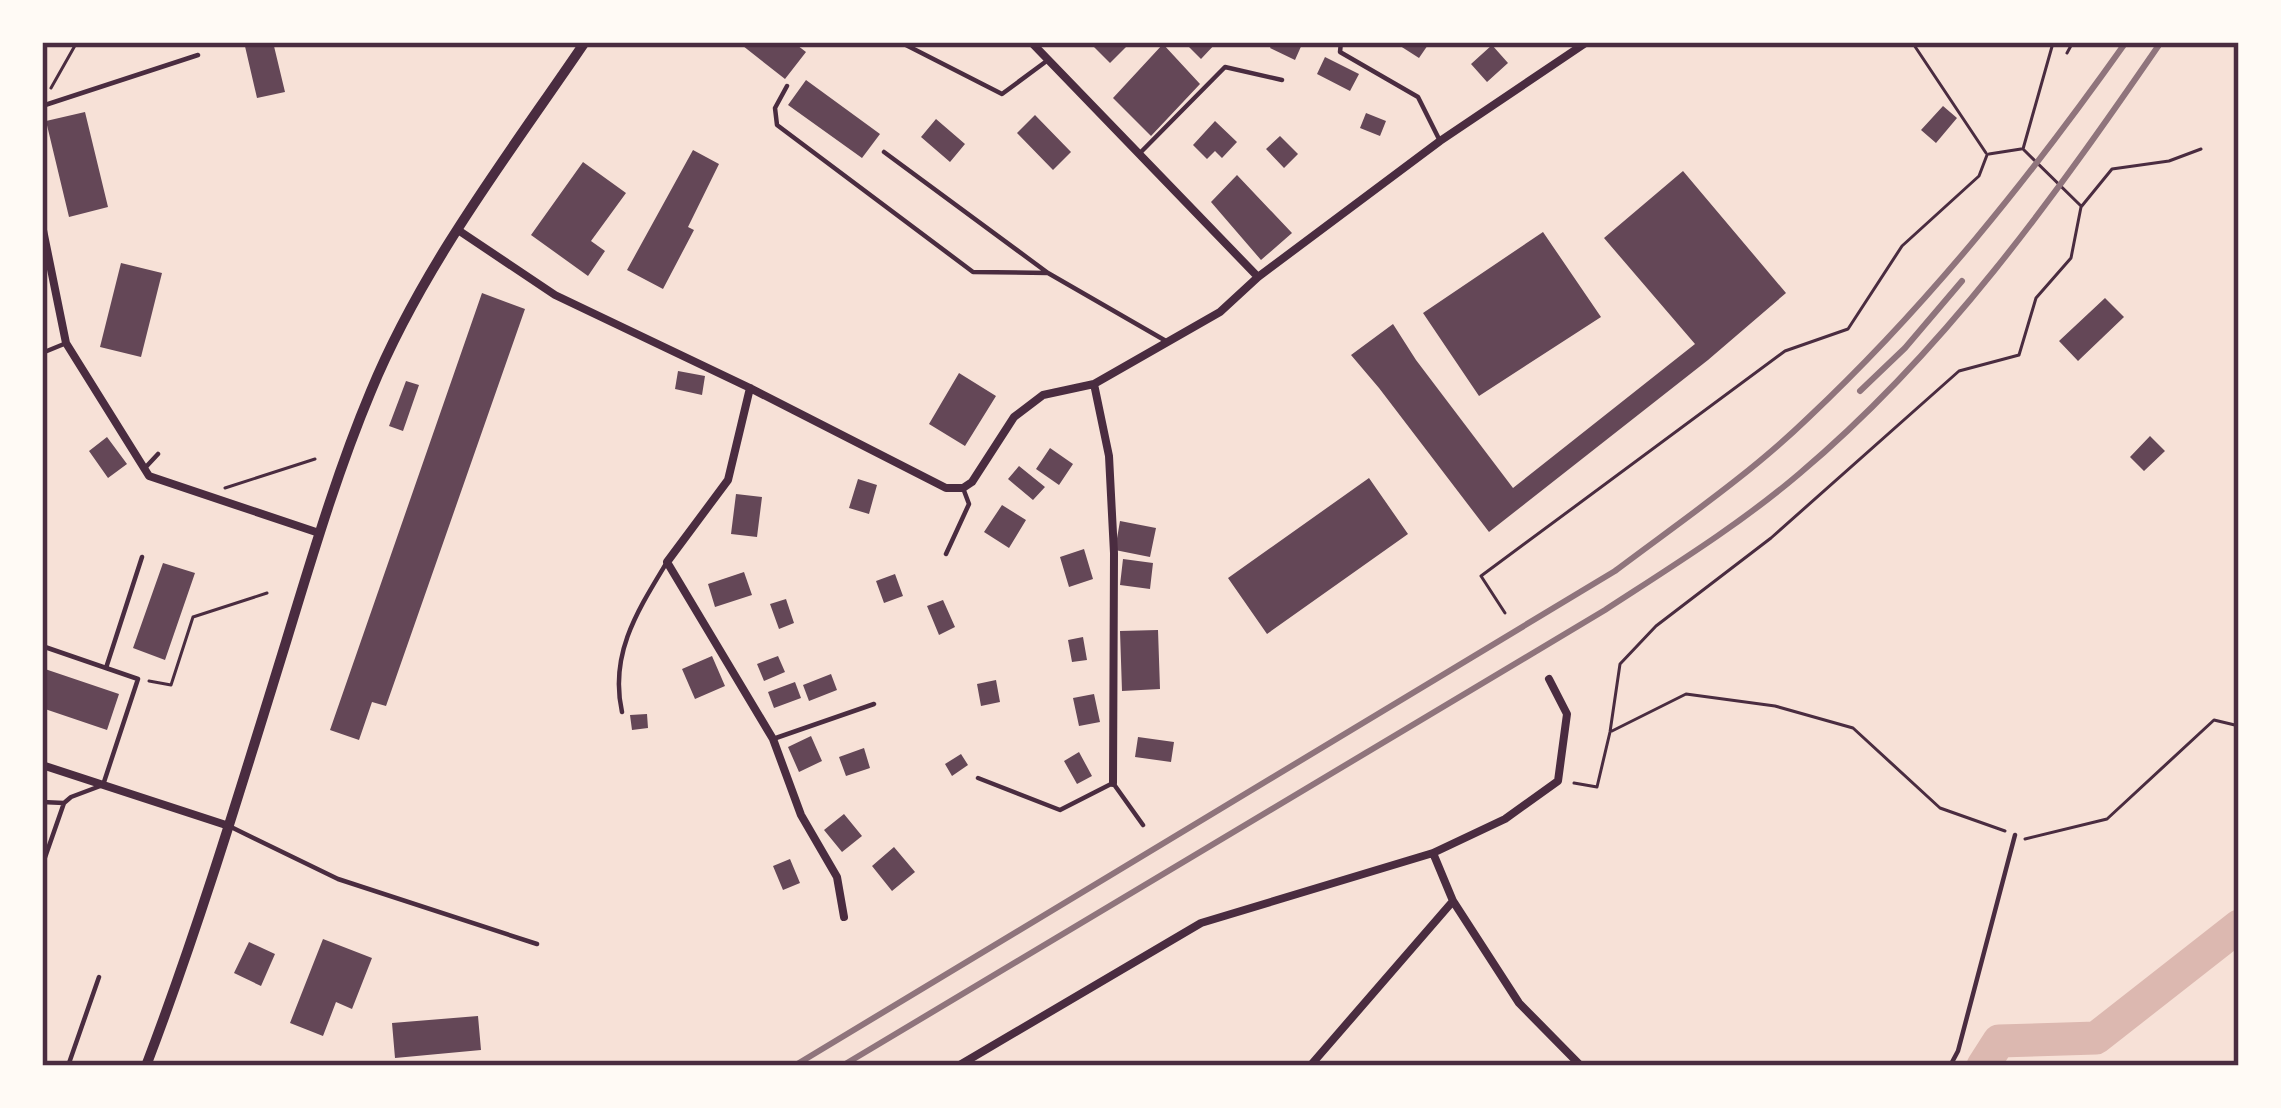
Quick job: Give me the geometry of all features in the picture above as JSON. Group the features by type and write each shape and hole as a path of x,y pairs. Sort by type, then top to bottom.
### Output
{"main road":[{"path":"146,1066 371,388 409,310 458,230 586,42"}],"street":[{"path":"1030,42 1258,277"},
{"path":"458,230 555,295 946,488 963,488 972,482 1013,416 1043,394 1094,384 1220,312 1258,277 1440,141 1587,42"},
{"path":"42,225 66,343 149,476 320,533"},
{"path":"1094,384 1108,456 1112,514 1113,783"},
{"path":"750,388 728,480 667,562 773,739 801,815 837,877 844,917"},
{"path":"958,1066 1201,923 1433,853 1505,819 1558,781 1567,714 1550,679"},
{"path":"42,765 229,826"},
{"path":"1433,853 1454,901 1520,1004 1581,1066"},
{"path":"1310,1066 1454,901"}],"lane":[{"path":"900,42 1002,94 1048,60"},
{"path":"1341,42 1340,52 1418,97 1440,141"},
{"path":"42,106 198,55"},
{"path":"1139,154 1226,67 1282,80"},
{"path":"787,86 775,108 777,125 973,272 1048,273"},
{"path":"884,152 1048,273 1167,341"},
{"path":"42,353 66,343"},
{"path":"144,470 158,454"},
{"path":"946,554 969,504 963,488"},
{"path":"106,668 142,557"},
{"path":"622,712 616,687 623,648 639,607 667,562"},
{"path":"42,646 138,679 103,785 64,803 42,866"},
{"path":"773,739 874,704"},
{"path":"977,778 1060,810 1113,783 1143,825"},
{"path":"42,802 64,803"},
{"path":"229,826 338,879 537,944"},
{"path":"1950,1066 1958,1051 2014,835"},
{"path":"68,1066 99,977"}],"path":[{"path":"51,90 76,42"},
{"path":"1912,42 1987,154"},
{"path":"2067,53 2073,42"},
{"path":"2023,149 2053,43"},
{"path":"1987,154 2023,149"},
{"path":"2023,149 2081,207"},
{"path":"1558,781 1597,787 1620,664 1656,626 1771,538 1959,371 2019,355 2036,298 2071,258 2081,207 2112,169 2169,161 2200,149"},
{"path":"1505,614 1480,576 1785,351 1848,329 1902,246 1979,176 1987,154"},
{"path":"202,495 315,459"},
{"path":"138,679 171,685 193,617 267,592"},
{"path":"1610,732 1686,694 1775,706 1853,728 1940,808 2028,840 2107,819 2214,720 2239,726"}],"building":[{"path":"244,42 273,42 285,92 257,98"},
{"path":"738,42 793,42 806,52 785,79"},
{"path":"1131,42 1110,63 1093,46"},
{"path":"1184,42 1217,42 1201,59"},
{"path":"1273,42 1303,42 1295,60 1270,48"},
{"path":"1394,42 1430,42 1419,58"},
{"path":"1163,44 1200,84 1151,136 1113,98"},
{"path":"1492,45 1508,63 1487,82 1471,64"},
{"path":"1325,57 1359,74 1350,91 1317,74"},
{"path":"806,80 880,134 862,158 788,105"},
{"path":"1943,106 1957,118 1936,143 1921,130"},
{"path":"85,112 108,207 69,217 46,121"},
{"path":"1366,113 1386,121 1380,136 1360,128"},
{"path":"1035,115 1071,152 1053,170 1017,133"},
{"path":"936,119 965,144 950,162 921,137"},
{"path":"1215,121 1237,142 1222,158 1215,151 1207,159 1193,145"},
{"path":"1280,136 1298,154 1284,168 1266,149"},
{"path":"693,150 719,164 688,227 694,230 663,289 627,270"},
{"path":"583,162 626,193 591,241 605,251 588,276 531,235"},
{"path":"1683,171 1786,293 1489,532 1351,355 1393,324 1513,488 1695,344 1604,238"},
{"path":"1237,175 1292,233 1261,260 1211,202"},
{"path":"1543,232 1601,317 1479,396 1423,313"},
{"path":"121,263 162,273 141,357 100,347"},
{"path":"482,293 525,309 386,706 372,702 359,740 330,730"},
{"path":"2105,298 2124,317 2078,361 2059,341"},
{"path":"678,371 705,376 702,395 675,389"},
{"path":"959,373 996,396 965,446 929,424"},
{"path":"406,381 419,385 403,431 389,426"},
{"path":"2150,436 2165,451 2144,471 2130,457"},
{"path":"107,437 127,464 108,478 89,451"},
{"path":"1050,448 1073,464 1059,485 1036,469"},
{"path":"1019,466 1045,487 1033,500 1008,479"},
{"path":"1369,478 1408,534 1267,634 1228,578"},
{"path":"858,479 877,485 869,514 849,508"},
{"path":"736,494 762,497 757,537 731,534"},
{"path":"1002,505 1026,520 1009,548 984,532"},
{"path":"1120,521 1156,528 1150,557 1115,550"},
{"path":"1084,549 1093,579 1069,587 1060,557"},
{"path":"1123,559 1153,563 1150,589 1120,585"},
{"path":"163,563 195,573 165,660 133,648"},
{"path":"744,572 752,595 715,607 708,584"},
{"path":"895,574 903,596 884,603 876,581"},
{"path":"786,599 794,623 779,629 770,604"},
{"path":"943,600 955,627 939,635 927,606"},
{"path":"1158,630 1160,689 1122,691 1120,631"},
{"path":"1083,637 1087,660 1072,662 1068,640"},
{"path":"712,656 725,686 695,699 682,669"},
{"path":"778,656 785,672 764,681 757,664"},
{"path":"42,668 119,694 107,730 42,708"},
{"path":"831,674 837,690 809,701 803,685"},
{"path":"996,680 1000,702 981,706 977,684"},
{"path":"795,682 801,698 774,708 768,692"},
{"path":"1094,694 1100,722 1079,726 1073,698"},
{"path":"647,714 648,728 632,730 630,715"},
{"path":"811,736 822,761 799,772 788,747"},
{"path":"1138,737 1174,742 1171,762 1135,757"},
{"path":"864,748 870,768 846,776 839,757"},
{"path":"1079,752 1092,776 1077,784 1064,761"},
{"path":"961,754 968,765 952,776 945,764"},
{"path":"844,814 862,836 842,852 824,830"},
{"path":"894,847 915,872 892,891 872,866"},
{"path":"790,859 800,883 783,890 773,866"},
{"path":"323,939 372,958 352,1009 336,1002 323,1036 290,1023"},
{"path":"249,942 275,954 261,986 234,973"},
{"path":"478,1016 481,1050 395,1058 392,1023"}],"waterway":[{"path":"1983,1066 1999,1041 2096,1038 2239,926"}],"railway":[{"path":"794,1066 1615,571 1714,498 1852,375 1936,285 2015,190 2126,42"},
{"path":"842,1066 1605,610 1776,493 1852,427 1949,324 2038,214 2161,42"},
{"path":"1860,391 1905,348 1962,281"}]}
